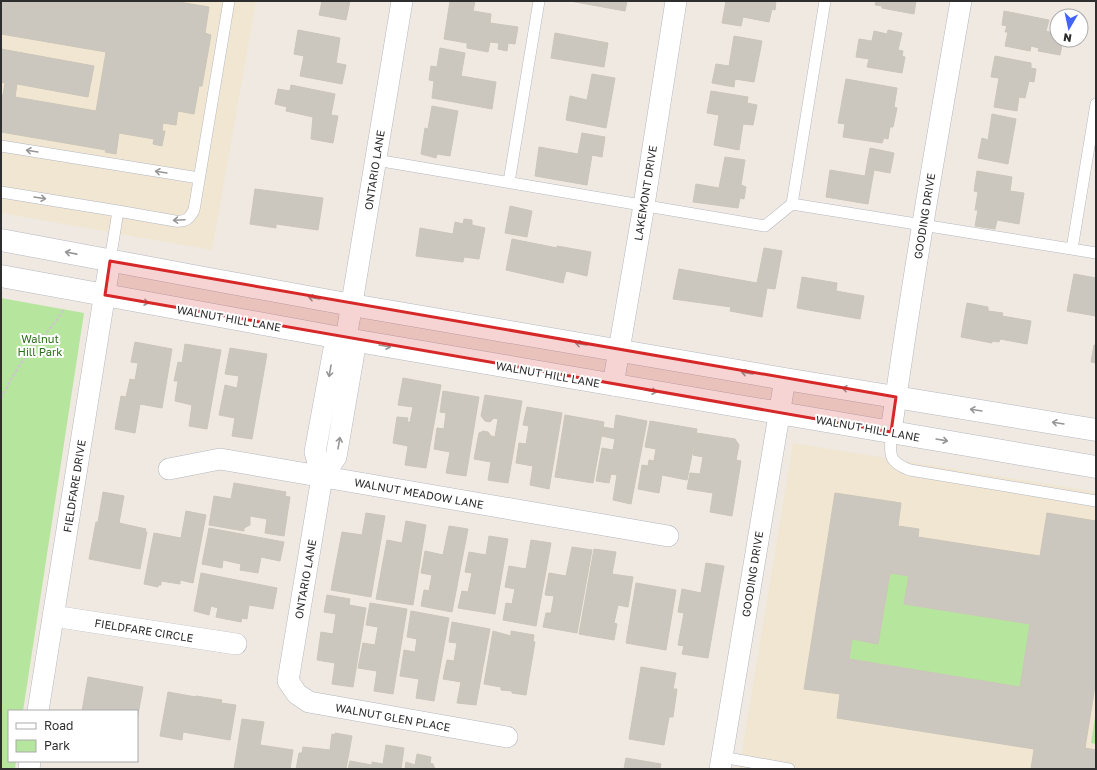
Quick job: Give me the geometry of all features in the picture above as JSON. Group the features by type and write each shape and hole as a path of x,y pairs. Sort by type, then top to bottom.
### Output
{"main road":[{"path":"1,240 110,261 619,351 1096,430"},
{"name":"WALNUT HILL LANE","path":"1,276 346,339 1096,467"}],"street":[{"name":"ONTARIO LANE","path":"288,681 322,477 336,457 354,351 346,339 402,1"},
{"name":"LAKEMONT DRIVE","path":"613,385 644,205 676,1"},
{"name":"GOODING DRIVE","path":"892,432 922,225 961,1"},
{"name":"FIELDFARE DRIVE","path":"38,710 110,261"},
{"name":"GOODING DRIVE","path":"721,763 785,379"},
{"name":"WALNUT MEADOW LANE","path":"170,469 220,459 668,536"},
{"name":"FIELDFARE CIRCLE","path":"53,616 236,644"},
{"name":"WALNUT GLEN PLACE","path":"288,681 297,694 309,702 507,737"}],"lane":[{"path":"1,192 182,222 189,218 194,210 229,1"},
{"path":"509,182 539,1"},
{"path":"376,160 765,226 792,204 825,1"},
{"path":"1072,249 1096,104"},
{"path":"1,146 199,178"},
{"path":"792,204 1096,252"},
{"path":"110,261 118,211"},
{"path":"892,432 891,451 893,460 900,466 910,470 1096,500"},
{"path":"721,763 789,769"}],"path":[{"path":"1,398 26,356 59,317 64,307"}],"highlighted area":[{"path":"110,261 896,397 891,432 105,295"}],"shaded area":[{"path":"1,1 256,1 212,250 1,213"},
{"path":"793,443 1096,492 1096,769 739,769"}],"green space":[{"name":"Walnut Hill Park","path":"1,298 84,313 23,710 8,710 8,762 16,762 15,769 1,769"},
{"path":"890,573 909,576 905,604 1030,624 1020,687 849,659 852,639 878,643"},
{"path":"1096,710 1096,744 1091,743"}],"building":[{"path":"1,1 173,1 209,7 205,33 211,35 202,86 199,86 194,114 178,111 176,125 163,123 162,131 165,131 162,146 153,144 154,139 119,133 116,154 105,152 106,150 1,132 1,95 3,95 5,83 1,82 1,49 94,66 88,97 17,84 15,97 96,111 106,52 1,34"},
{"path":"322,1 350,1 346,20 319,15"},
{"path":"450,1 475,1 473,11 491,14 490,23 518,27 515,44 508,43 507,51 498,49 499,43 490,42 488,52 467,48 467,43 444,39"},
{"path":"570,1 627,1 625,11"},
{"path":"726,1 776,1 775,10 772,9 769,22 743,17 741,26 722,23"},
{"path":"876,1 916,1 914,14 882,8 882,6 875,5"},
{"path":"1004,11 1049,20 1046,31 1049,32 1049,48 1061,48 1060,55 1038,51 1039,48 1031,46 1030,51 1005,46 1008,32 1005,32 1007,26 1002,25"},
{"path":"298,30 340,38 336,63 346,65 342,84 300,76 304,56 294,54"},
{"path":"888,30 902,33 898,50 903,51 902,56 905,57 902,73 867,67 869,59 856,57 859,39 872,41 874,31 887,34"},
{"path":"555,33 608,43 604,67 551,58"},
{"path":"734,36 762,41 754,82 735,79 734,87 712,83 716,64 729,66"},
{"path":"440,48 465,53 461,76 496,82 492,109 432,98 434,81 429,80 431,66 437,67"},
{"path":"995,56 1031,63 1031,68 1036,69 1034,82 1029,81 1025,98 1019,97 1017,111 994,107 999,78 991,77"},
{"path":"592,74 615,78 606,128 566,120 570,96 587,100"},
{"path":"846,79 897,88 894,107 897,108 893,127 890,127 888,139 884,138 882,143 843,137 845,124 838,123"},
{"path":"291,85 335,94 331,115 338,116 333,143 311,139 313,117 286,111 287,107 275,104 278,89 290,91"},
{"path":"711,91 748,97 747,103 757,105 753,125 743,124 739,150 714,145 719,115 707,113"},
{"path":"432,106 458,111 450,156 437,154 436,158 421,154 425,128 428,129"},
{"path":"992,114 1016,119 1008,164 978,158 982,138 988,140"},
{"path":"582,133 605,137 602,157 592,155 587,185 535,176 539,147 578,154"},
{"path":"870,148 894,153 890,173 874,170 868,204 826,197 830,170 865,176"},
{"path":"725,157 745,160 741,185 746,187 744,199 740,198 738,208 693,202 696,184 719,188"},
{"path":"977,171 1012,177 1010,191 1024,193 1019,224 997,220 995,229 975,226 978,210 975,210 978,192 974,191"},
{"path":"255,189 323,198 318,230 276,224 276,228 250,224"},
{"path":"510,206 532,211 527,237 505,233"},
{"path":"464,219 472,220 472,225 485,228 479,259 464,257 463,262 416,256 420,228 453,234 455,222 463,224"},
{"path":"512,239 557,248 557,246 591,252 587,276 566,271 563,283 506,270"},
{"path":"764,248 782,251 775,289 767,288 762,317 730,311 731,307 673,299 679,269 757,283"},
{"path":"1074,274 1096,278 1096,316 1067,311"},
{"path":"802,277 837,283 836,291 864,296 860,319 797,308"},
{"path":"967,303 988,307 988,311 1003,313 1002,316 1031,321 1027,344 1000,339 999,342 992,341 992,343 961,337"},
{"path":"135,342 172,349 162,408 140,404 135,433 115,429 121,396 126,397 130,379 135,380 138,363 131,362"},
{"path":"185,344 221,350 207,429 189,426 192,405 175,401 178,381 174,381 178,362 182,363"},
{"path":"1094,345 1096,345 1096,363 1091,362"},
{"path":"230,348 267,354 252,439 232,436 235,418 219,415 225,385 237,388 239,376 225,374"},
{"path":"403,378 441,385 426,468 405,465 408,446 393,443 397,417 408,418 407,422 410,422 413,407 398,405"},
{"path":"443,391 479,397 466,476 446,473 450,452 434,449 437,428 444,429 446,413 440,412"},
{"path":"485,395 522,401 508,483 488,480 491,462 474,459 479,433 483,431 488,432 491,436 495,437 498,419 494,418 490,422 485,421 481,416"},
{"path":"527,407 562,413 549,489 530,485 533,466 516,463 519,443 526,444 529,426 523,425"},
{"path":"565,415 604,422 593,483 555,477"},
{"path":"616,415 647,421 631,504 613,500 617,475 611,474 609,483 596,481 602,448 613,450 615,439 602,436 603,427 614,429"},
{"path":"650,421 697,429 687,480 662,475 659,493 638,489 642,465 648,466 649,460 654,461 656,449 645,447"},
{"path":"697,433 735,439 739,445 736,460 741,461 732,516 710,512 713,493 687,489 690,473 700,474 703,457 693,455"},
{"path":"234,483 286,492 285,496 290,497 284,536 265,533 267,519 250,516 250,525 244,528 244,531 209,525 214,496 231,499"},
{"path":"103,492 124,496 119,523 146,529 145,532 147,532 140,569 89,559 96,522 98,522"},
{"path":"835,493 901,503 898,526 919,529 918,537 1040,556 1047,513 1096,521 1096,680 1085,748 1096,750 1096,769 1031,769 1034,749 837,718 840,694 804,689","holes":["890,573 909,576 904,604 1030,624 1020,687 849,659 852,639 878,644"]},
{"path":"186,511 206,515 193,583 180,580 180,584 161,581 161,585 158,585 158,587 144,584 154,533 181,538"},
{"path":"366,513 385,516 371,597 331,590 342,532 362,535"},
{"path":"406,521 426,525 413,605 376,599 387,540 402,543"},
{"path":"449,526 468,529 452,612 421,606 424,590 429,591 432,575 421,573 425,551 443,555"},
{"path":"209,528 284,542 280,561 261,557 258,573 240,570 241,564 223,560 222,568 202,564"},
{"path":"489,536 508,539 495,614 458,608 462,591 468,592 472,573 465,572 469,552 486,555"},
{"path":"531,540 551,543 536,626 503,620 506,603 512,604 515,589 505,587 509,566 526,569"},
{"path":"572,547 592,550 577,633 543,627 546,613 551,613 554,596 545,595 549,573 566,576"},
{"path":"594,549 616,552 612,574 633,577 628,607 618,605 614,623 617,624 614,640 579,634"},
{"path":"706,563 724,566 708,658 682,654 684,646 678,645 684,613 678,612 682,589 701,593"},
{"path":"201,573 277,588 273,609 249,605 247,619 242,618 241,622 216,617 218,608 211,606 209,615 194,611"},
{"path":"636,583 676,590 666,650 626,643"},
{"path":"327,595 350,599 349,605 366,608 353,687 332,684 335,663 317,660 321,632 333,634 336,614 324,612"},
{"path":"370,603 407,609 393,694 374,691 377,671 358,668 363,643 375,645 378,627 366,625"},
{"path":"411,611 449,618 434,701 416,698 419,679 400,676 404,650 415,652 417,639 407,637"},
{"path":"452,622 490,629 476,705 457,703 461,682 443,679 447,660 454,661 457,643 449,642"},
{"path":"493,631 511,636 511,631 534,635 533,641 535,642 526,695 512,693 512,691 501,690 501,687 484,684"},
{"path":"641,667 676,673 673,689 677,689 673,717 669,717 664,745 629,739"},
{"path":"88,677 143,687 138,714 138,710 82,710"},
{"path":"168,692 222,700 221,703 236,705 230,740 183,732 182,740 160,736"},
{"path":"242,719 264,722 260,745 293,750 290,769 234,769"},
{"path":"335,733 352,736 346,769 296,769 299,753 302,753 303,747 330,750 332,734 335,735"},
{"path":"386,745 404,748 401,769 348,769 350,761 372,765 372,762 383,764"},
{"path":"417,754 431,757 430,763 433,764 435,769 405,769 406,762 415,765"},
{"path":"626,758 661,764 660,769 624,769"}]}
